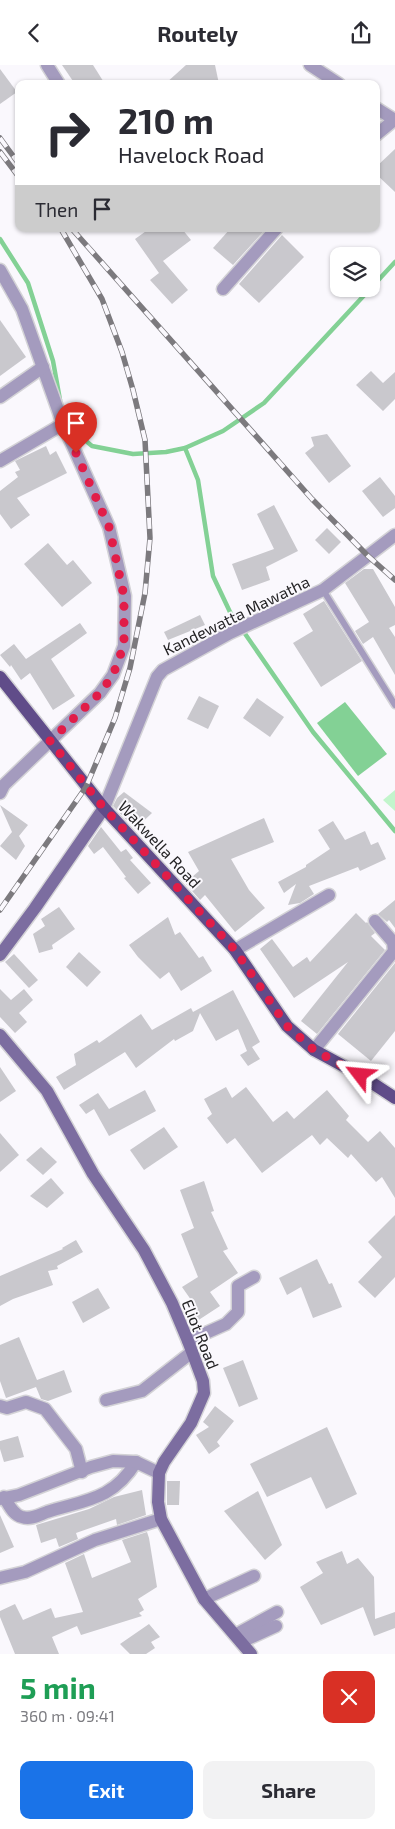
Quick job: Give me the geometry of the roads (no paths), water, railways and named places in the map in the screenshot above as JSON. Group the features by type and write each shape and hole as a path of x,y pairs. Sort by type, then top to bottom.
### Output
{"main road":[{"name":"Wakwella Road","path":"0,677 104,808 235,950 287,1026 314,1050 360,1075 395,1098"}],"street":[{"path":"47,65 56,80"},
{"path":"310,65 333,80"},
{"path":"380,111 395,120 380,132"},
{"path":"223,289 273,232"},
{"path":"0,793 4,785 100,693 113,675 124,645 124,596 109,527 63,424 22,309 2,277"},
{"path":"0,397 43,367"},
{"path":"0,461 63,424"},
{"name":"Kandewatta Mawatha","path":"104,808 157,677 163,669 230,633 323,590 395,535"},
{"path":"0,955 36,908 104,808"},
{"path":"235,950 329,895"},
{"path":"314,1050 394,951 393,942 376,921"},
{"name":"Eliot Road","path":"0,1035 47,1091 93,1174 144,1250 172,1303 190,1347 203,1381 204,1393 191,1423 164,1462 159,1473 158,1501 161,1519 204,1599 244,1647"},
{"path":"106,1400 142,1391 190,1347 226,1324 238,1312 238,1286 254,1277"},
{"path":"0,1406 7,1408 26,1403 45,1409 76,1449 82,1472"},
{"path":"136,1462 129,1473 114,1488 76,1505 47,1512 33,1518 24,1518 16,1515 2,1498 19,1495 113,1461 136,1462 159,1473"},
{"path":"0,1578 25,1572 95,1540 161,1519"},
{"path":"204,1599 254,1576"},
{"path":"244,1647 277,1612"},
{"path":"244,1647 245,1639 276,1626"}],"lane":[{"path":"323,590 395,705"}],"waterway":[{"path":"0,239 28,283 53,361 60,400"},
{"path":"380,278 395,262"},
{"path":"66,414 73,430 92,446 133,454 166,452 185,448 223,431 264,403 363,297"},
{"path":"185,448 198,480 213,576 230,612 313,732 395,831"}],"railway":[{"path":"0,138 15,159"},
{"path":"0,152 15,172"},
{"path":"0,910 86,787 115,718 130,668 145,593 150,538 145,440 122,352 102,299 63,232"},
{"path":"75,232 312,499 368,556 395,580"}]}
